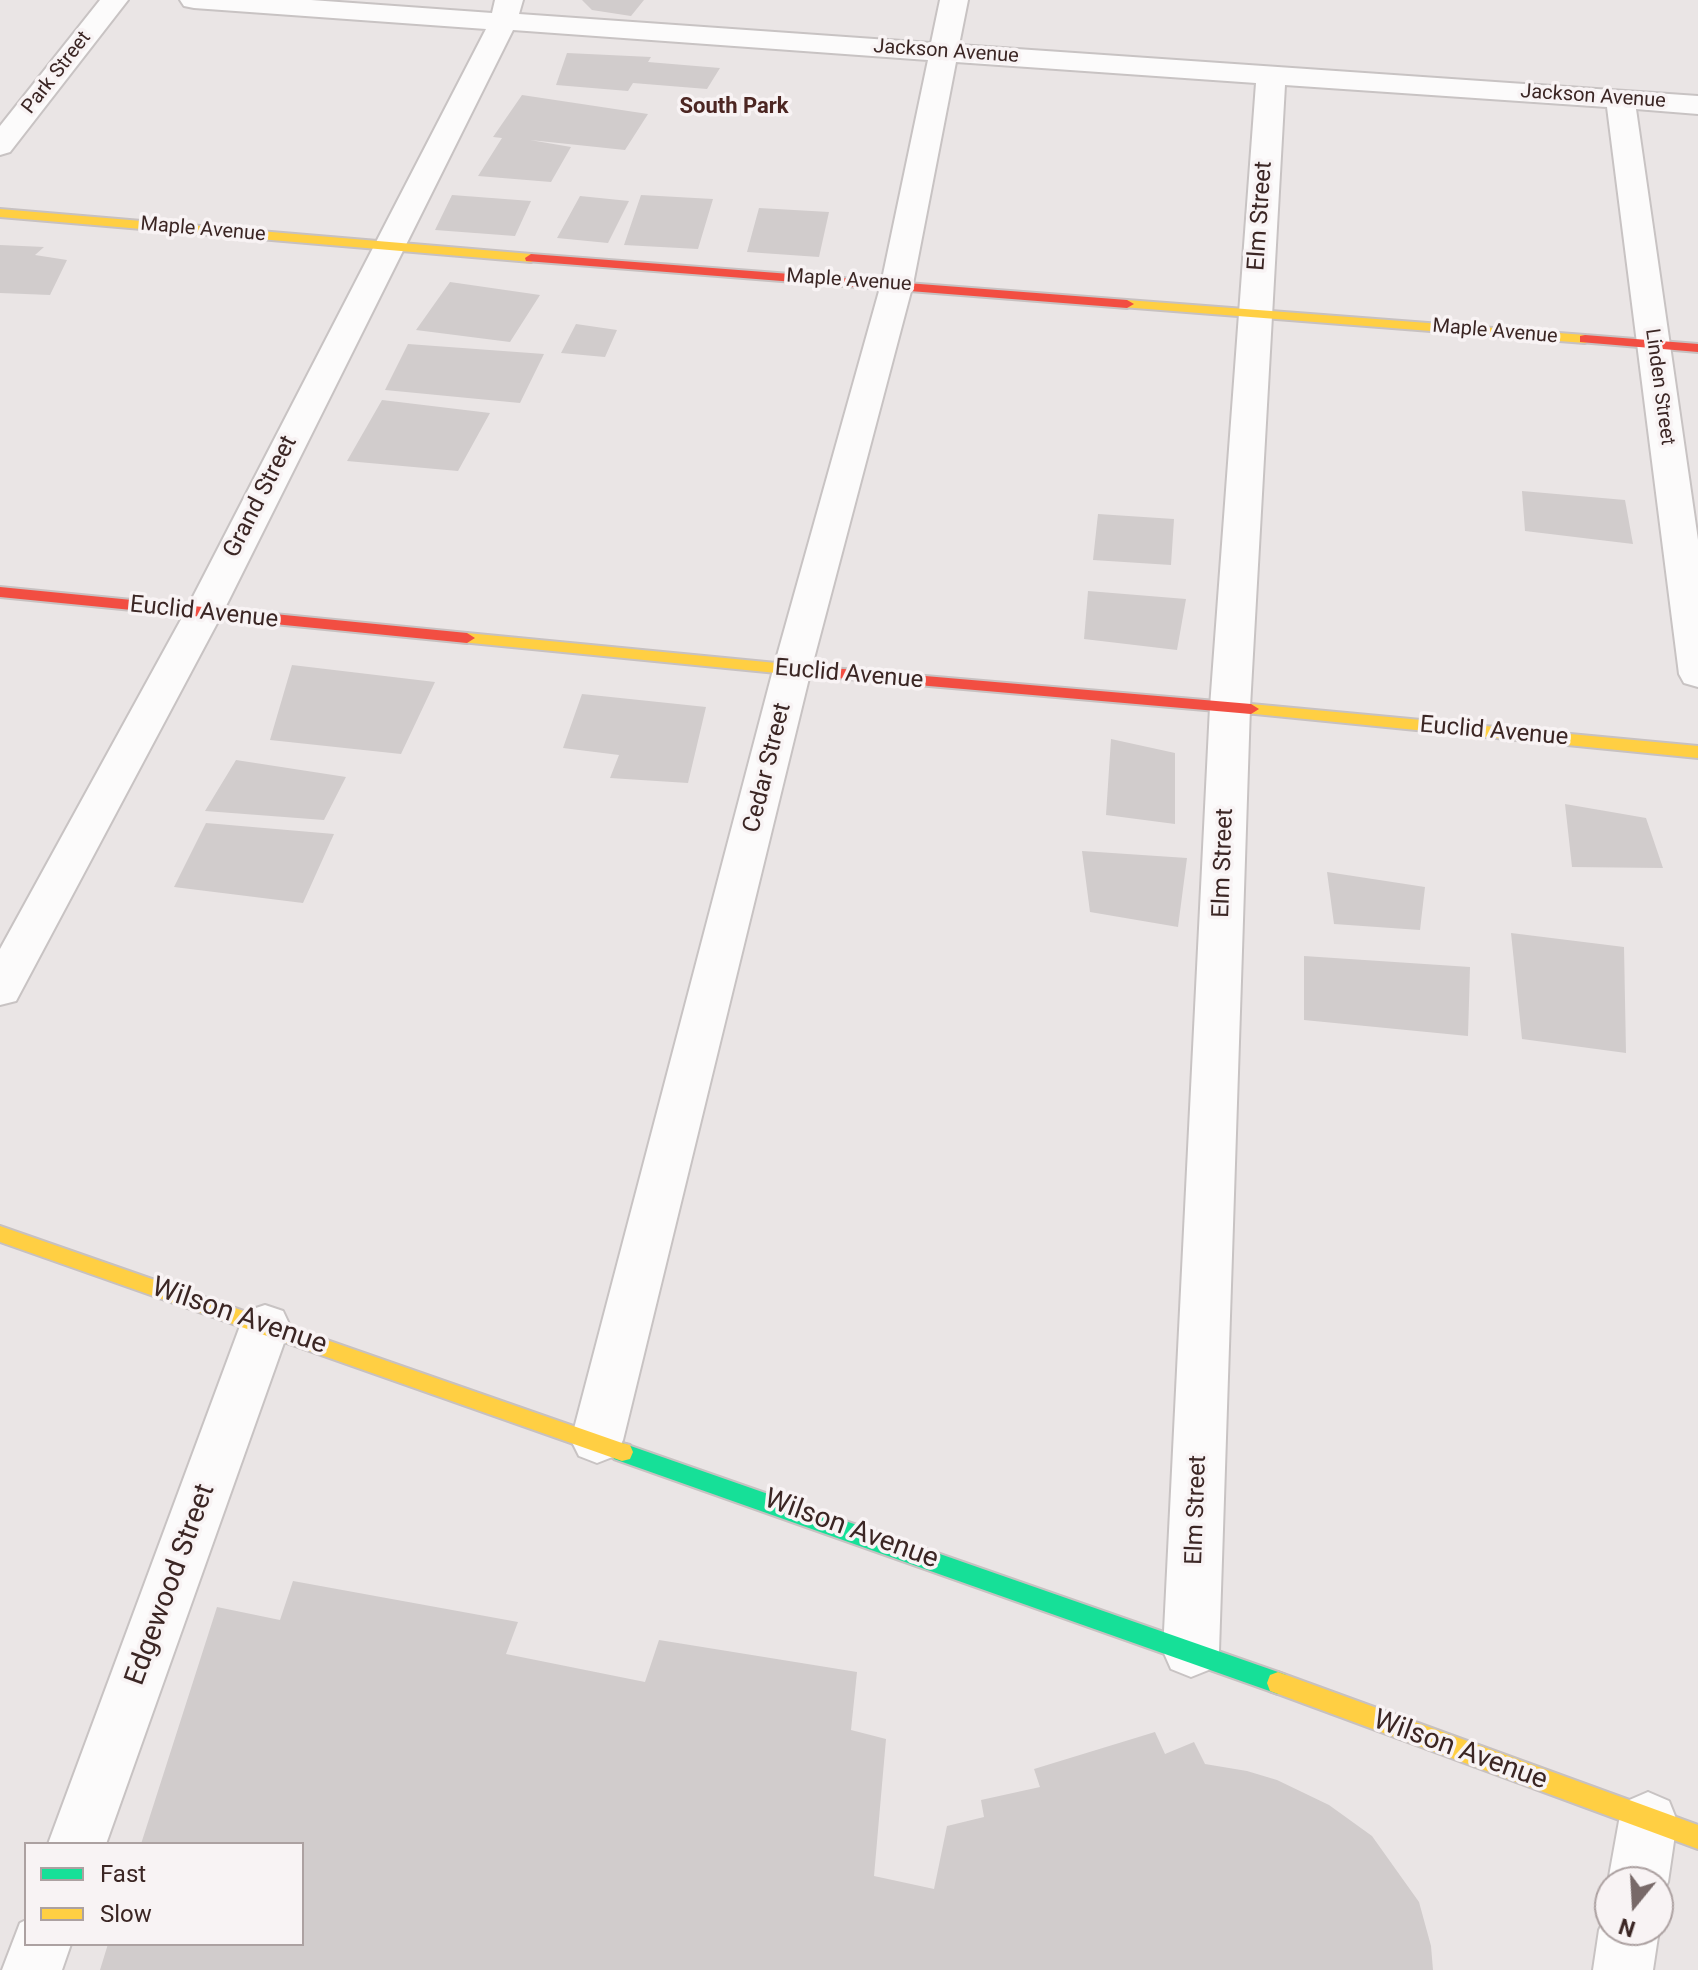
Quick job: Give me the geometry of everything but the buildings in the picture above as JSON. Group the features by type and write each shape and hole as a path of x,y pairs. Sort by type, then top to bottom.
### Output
{"street":[{"name":"Park Street","path":"0,146 114,0"},
{"name":"Jackson Avenue","path":"194,0 506,11 945,52 1698,105"},
{"name":"Cedar Street","path":"597,1440 792,670 897,284 954,0"},
{"name":"Grand Street","path":"0,989 203,614 506,11"},
{"name":"Elm Street","path":"1191,1651 1230,707 1271,75"},
{"name":"Linden Street","path":"1620,99 1698,674"},
{"name":"Maple Avenue","path":"0,213 387,247 1698,348"},
{"name":"Euclid Avenue","path":"0,592 792,670 1230,707 1698,752"},
{"name":"Wilson Avenue","path":"0,1234 597,1440 1191,1651 1673,1829"},
{"name":"Edgewood Street","path":"78,1842 265,1326"},
{"path":"1649,1866 1673,1829"},
{"path":"32,1970 40,1946"},
{"path":"1623,1970 1627,1946"}],"traffic: fast":[{"path":"622,1452 1278,1683"}],"traffic: slow":[{"path":"0,213 531,258"},
{"path":"1127,304 1585,339"},
{"path":"467,638 797,670"},
{"path":"1251,709 1698,752"},
{"path":"0,1234 622,1452"},
{"path":"1278,1683 1698,1837"}],"traffic: jam":[{"path":"531,258 1127,304"},
{"path":"1585,339 1698,348"},
{"path":"0,592 467,638"},
{"path":"797,670 1251,709"}],"district":[{"name":"South Park","path":"734,107"}]}
